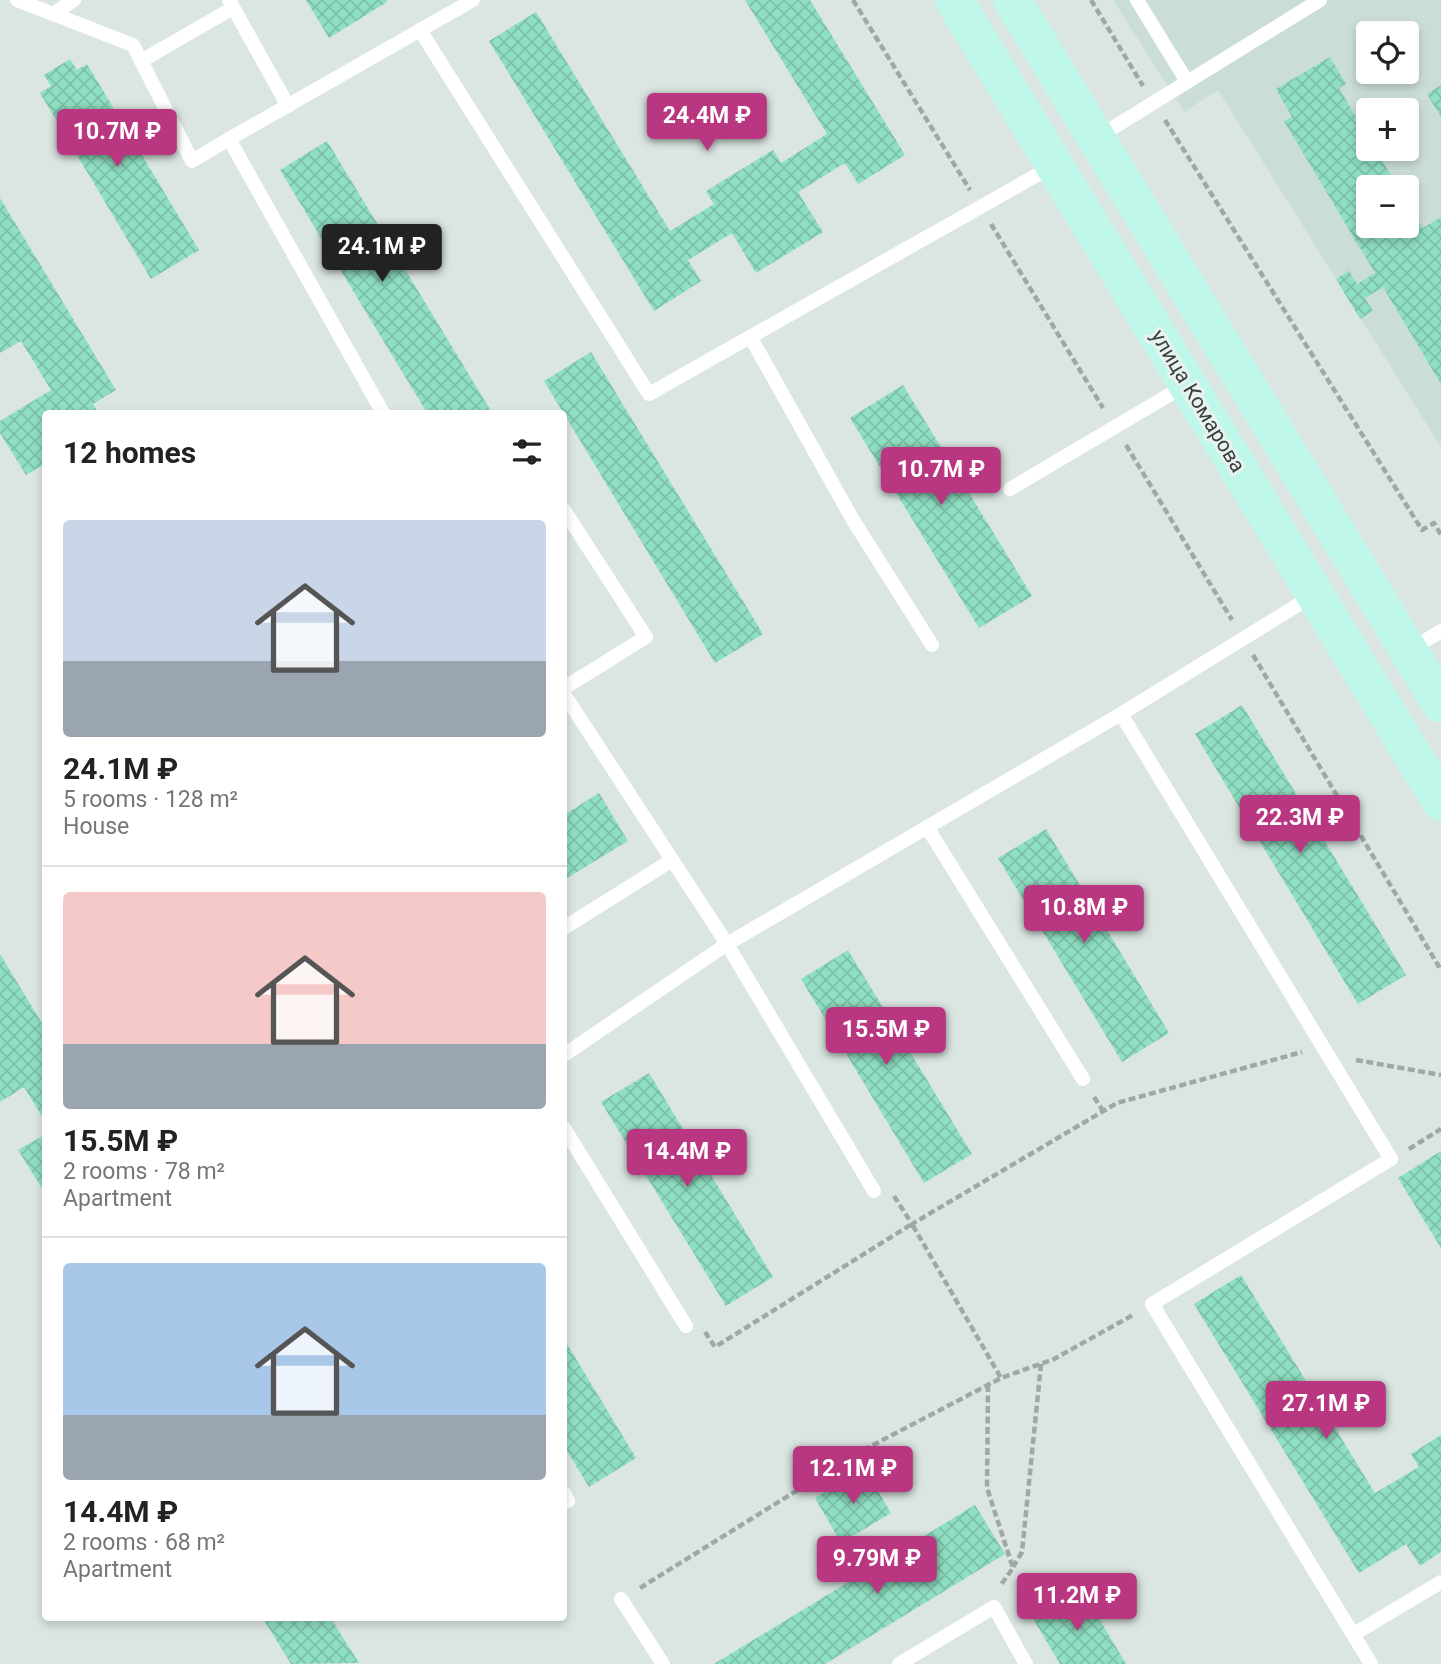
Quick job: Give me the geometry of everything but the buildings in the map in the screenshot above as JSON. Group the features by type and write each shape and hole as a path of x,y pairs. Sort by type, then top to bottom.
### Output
{"main road":[{"name":"улица Комарова","path":"954,0 1441,802"},
{"path":"1012,0 1441,704"},
{"path":"1054,165 1096,138"}],"lane":[{"path":"17,0 133,45 192,161 473,0"},
{"path":"53,14 74,0"},
{"path":"1137,0 1186,80"},
{"path":"1096,138 1186,80 1320,0"},
{"path":"141,61 231,4 288,106"},
{"path":"420,30 649,394 1054,165"},
{"path":"229,139 381,410"},
{"path":"751,338 853,520 932,645"},
{"path":"1010,489 1187,384"},
{"path":"567,515 646,637 567,689"},
{"path":"567,1053 727,944 1121,715 1315,594"},
{"path":"1409,651 1441,631"},
{"path":"567,696 727,944 874,1191"},
{"path":"1121,715 1391,1159 1152,1304 1371,1664"},
{"path":"927,827 1083,1079"},
{"path":"567,926 672,860"},
{"path":"567,1133 686,1326"},
{"path":"1354,1634 1441,1583"},
{"path":"621,1600 663,1664"},
{"path":"899,1664 994,1607 1026,1664"}],"path":[{"path":"853,0 1243,638 1441,970"},
{"path":"1091,0 1422,530 1434,523 1441,536"},
{"path":"686,1326 699,1325 715,1347 912,1224 1117,1103 1326,1051 1441,1075"},
{"path":"1391,1159 1441,1129"},
{"path":"874,1191 888,1187 1000,1378"},
{"path":"621,1600 854,1455 1000,1378 1041,1364 1152,1304"},
{"path":"981,1615 1022,1552 1041,1364"},
{"path":"988,1385 987,1488 1013,1568"}],"shaded area":[{"path":"1113,0 1441,0 1441,447 1218,90 1184,112"}]}
